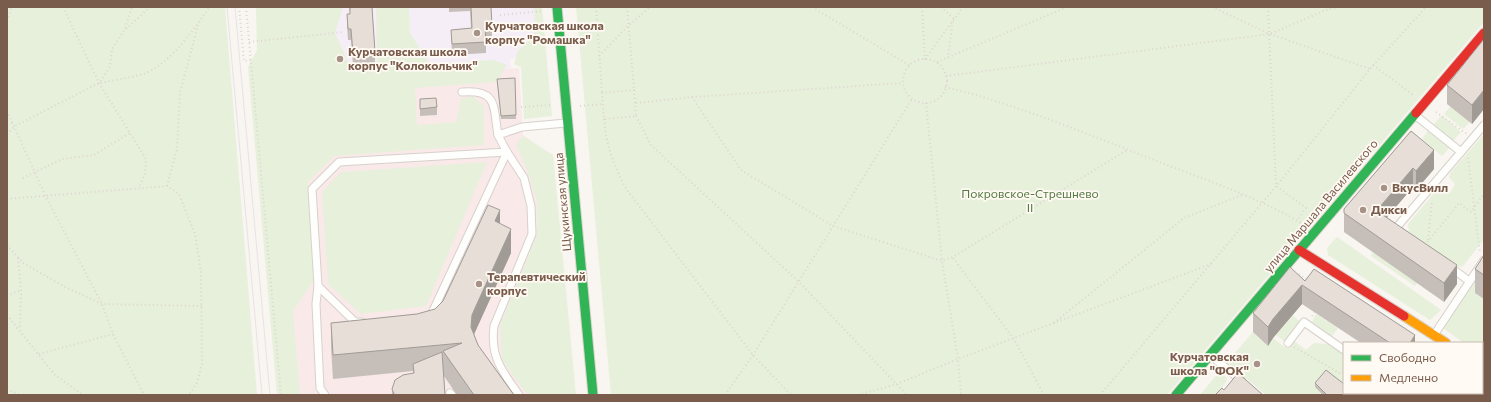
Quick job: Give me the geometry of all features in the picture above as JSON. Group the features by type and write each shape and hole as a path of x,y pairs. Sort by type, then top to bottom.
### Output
{"main road":[{"name":"Щукинская улица","path":"553,9 567,123 593,395"},
{"name":"улица Маршала Василевского","path":"1176,395 1484,33"},
{"path":"1299,250 1432,339 1442,342"}],"lane":[{"path":"462,92 475,91 485,93 493,102 498,135 524,178 530,206 532,234 494,326 493,338 495,356 499,367 519,395"},
{"path":"1415,115 1461,152"},
{"path":"498,135 522,127 567,123"},
{"path":"1405,234 1396,228 1484,125"},
{"path":"325,395 320,392 316,304 318,286 312,189 339,162 507,152"},
{"path":"426,314 434,313 507,152"},
{"path":"1432,339 1483,261"},
{"path":"1444,263 1469,281"},
{"path":"318,286 355,322 369,322"},
{"path":"1288,343 1304,322 1343,349"},
{"path":"1210,355 1248,385"}],"path":[{"path":"7,21 12,7"},
{"path":"63,7 99,83 146,159 144,174 139,188"},
{"path":"125,29 132,7"},
{"path":"99,83 110,68 112,50 119,37 125,29 150,7"},
{"path":"7,134 16,126 99,83 144,74 162,65 198,25 209,7"},
{"path":"239,7 244,61 251,60"},
{"path":"246,7 281,395"},
{"path":"596,7 606,137 619,175 627,190 753,355 791,395"},
{"path":"627,7 636,116 651,145 798,282 907,395"},
{"path":"599,56 629,25 650,7"},
{"path":"812,7 909,66"},
{"path":"922,7 924,59"},
{"path":"941,7 953,18"},
{"path":"924,59 953,18 963,7"},
{"path":"937,62 946,76 945,87 939,98 926,103 912,99 904,89 903,77 913,62 924,59 937,62 1067,7"},
{"path":"1212,7 1270,34 1370,69"},
{"path":"1268,7 1276,186"},
{"path":"946,76 1270,34 1326,10 1341,7"},
{"path":"1100,395 1212,264 1370,69 1426,7"},
{"path":"500,15 553,9"},
{"path":"948,58 953,18"},
{"path":"168,186 177,149 180,93 198,25"},
{"path":"249,42 343,32"},
{"path":"636,103 692,97 903,83"},
{"path":"945,87 985,96 1261,202 1297,220 1315,232"},
{"path":"602,93 634,90"},
{"path":"692,97 741,170 833,226 942,261 953,257 1127,150"},
{"path":"725,395 753,355 912,99"},
{"path":"926,103 942,261 958,359 961,395"},
{"path":"521,107 557,104"},
{"path":"574,107 603,104"},
{"path":"7,111 16,126 46,197 102,304 113,334 144,395"},
{"path":"1427,124 1437,112"},
{"path":"604,118 636,116"},
{"path":"7,123 13,123"},
{"path":"23,178 62,159 94,155 130,133"},
{"path":"1466,145 1474,208 1483,261"},
{"path":"1428,242 1434,183"},
{"path":"7,199 168,186 179,194 194,234 201,272 203,306 202,364 197,384 189,395"},
{"path":"1276,186 1306,208 1297,220"},
{"path":"1423,247 1459,203 1470,212 1484,194"},
{"path":"1051,325 1184,218 1243,195"},
{"path":"7,245 23,263 62,286 102,304 203,306"},
{"path":"18,257 21,290 20,330"},
{"path":"953,257 1014,339 1044,395"},
{"path":"858,395 896,384 958,359 1212,264"},
{"path":"1298,274 1312,282"},
{"path":"7,296 21,290"},
{"path":"7,315 55,375 83,395"},
{"path":"39,354 113,334"},
{"path":"1288,343 1303,354 1326,364 1343,374"},
{"path":"7,389 20,395"}],"shaded area":[{"path":"262,7 540,7 545,55 510,59 511,69 269,89"},
{"path":"519,68 523,135 552,156 572,395 293,395 269,89"}],"green space":[{"path":"7,7 225,7 257,395 7,395"},
{"path":"256,7 343,7 335,33 350,67 377,64 376,7 409,7 410,33 430,64 494,60 507,65 496,82 415,88 417,125 456,122 461,99 472,96 484,106 484,145 334,156 308,182 313,282 293,311 300,395 277,395 248,67 257,50"},
{"path":"534,7 542,7 552,116 524,119 521,67 514,64 518,51 535,34"},
{"name":"Покровское-Стрешнево II","path":"576,7 1484,7 1484,22 1167,395 611,395"},
{"path":"1450,107 1470,122 1463,129 1444,114"},
{"path":"1442,115 1461,132 1453,141 1433,125"},
{"path":"1428,131 1449,148 1442,156 1422,139"},
{"path":"1484,134 1484,239 1463,266 1460,267 1409,232 1408,224 1440,186 1450,193 1455,184 1449,177 1451,172"},
{"path":"523,136 553,155 576,395 528,395 502,360 500,325 537,235 537,202 528,172 516,145"},
{"path":"487,162 426,306 361,314 328,284 322,192 341,172"},
{"path":"1337,237 1441,310 1430,320 1328,255 1327,248"},
{"path":"1373,252 1417,283 1415,286 1371,256"},
{"path":"1484,267 1475,293 1484,299 1484,356 1483,342 1463,342 1443,328"},
{"path":"1316,314 1338,328 1332,336 1312,322"},
{"path":"1293,315 1301,323 1287,341 1284,341 1276,335"},
{"path":"1253,332 1268,346 1273,338 1286,348 1291,341 1294,341 1306,350 1314,343 1329,344 1343,354 1343,388 1323,395 1266,395 1227,362"},
{"path":"1220,371 1227,378 1227,381 1216,395 1200,395"}],"building":[{"path":"350,7 372,7 375,52 353,54 351,29 348,29 347,14 350,14"},
{"path":"471,7 491,7 492,25 485,26 486,42 452,44 451,30 472,28"},
{"path":"1484,39 1484,90 1472,105 1447,85"},
{"path":"515,78 516,115 501,116 497,79"},
{"path":"436,98 437,107 420,109 420,99"},
{"path":"1411,131 1434,150 1416,171 1413,168 1378,209 1382,211 1380,213 1457,265 1444,283 1344,213 1344,209"},
{"path":"488,205 500,210 495,221 511,229 472,315 471,327 478,345 514,395 474,395 443,351 462,343 333,355 331,323 417,314 435,309 443,301"},
{"path":"1484,255 1484,275 1475,269"},
{"path":"1290,267 1305,281 1314,269 1415,335 1411,342 1388,342 1302,285 1268,327 1253,313"},
{"path":"442,352 445,395 394,394 392,389 395,380 403,375 414,373 413,364"},
{"path":"1326,370 1343,383 1343,394 1358,395 1327,395 1315,383"},
{"path":"1238,373 1263,395 1215,395 1222,388 1224,390"},
{"path":"1440,394 1479,395 1441,395"}],"tram line":[{"path":"227,7 262,395"},
{"path":"235,7 270,395"}],"traffic: fast":[{"path":"557,7 593,395"},
{"path":"1176,395 1416,113"}],"traffic: slow":[{"path":"1404,316 1444,342"}],"traffic: jam":[{"path":"1416,113 1484,33"},
{"path":"1299,250 1404,316"}],"place":[{"name":"Курчатовская школа корпус \"Ромашка\"","path":"477,33"},
{"name":"Курчатовская школа корпус \"Колокольчик\"","path":"340,59"},
{"name":"ВкусВилл","path":"1384,188"},
{"name":"Дикси","path":"1363,210"},
{"name":"Терапевтический корпус","path":"479,284"},
{"name":"Курчатовская школа \"ФОК\"","path":"1257,364"}]}
